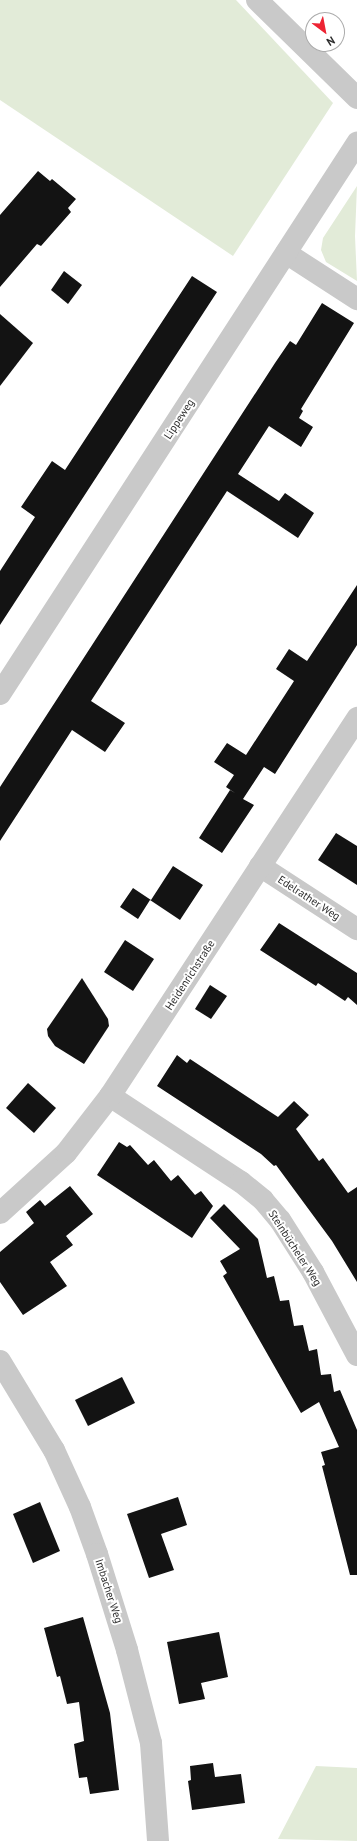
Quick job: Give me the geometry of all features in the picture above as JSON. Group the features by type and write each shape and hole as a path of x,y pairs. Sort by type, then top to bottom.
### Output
{"street":[{"path":"257,0 357,98"},
{"name":"Lippeweg","path":"0,694 357,143"},
{"path":"286,253 357,299"},
{"name":"Heidenrichstraße","path":"0,1213 66,1153 110,1096 357,718"},
{"name":"Edelrather Weg","path":"260,866 357,929"},
{"name":"Steinbücheler Weg","path":"110,1096 241,1182 262,1200 280,1220 313,1272 357,1354"},
{"name":"Imbacher Weg","path":"0,1361 54,1450 80,1507 97,1554 127,1650 151,1743 158,1841"}],"green space":[{"path":"0,0 236,0 333,103 233,256 0,100"},
{"path":"357,186 355,236 357,281 326,262 321,250 323,238"},
{"path":"316,1766 357,1768 357,1841 278,1839"}],"building":[{"path":"38,171 50,181 52,179 76,199 68,208 71,212 41,246 37,244 0,287 0,215"},
{"path":"64,271 82,285 68,304 51,290"},
{"path":"192,276 217,292 0,625 0,571 35,517 21,507 52,461 65,470"},
{"path":"322,303 354,323 301,409 303,411 299,418 313,427 301,447 269,426 238,474 279,501 285,493 314,513 298,538 227,491 91,701 125,723 105,752 72,730 0,841 0,787 275,363 290,341 296,345"},
{"path":"0,314 33,343 0,386"},
{"path":"357,585 357,645 275,774 264,767 243,799 254,805 222,853 199,838 230,790 235,793 226,787 234,775 214,762 227,743 246,755 294,681 276,669 289,649 307,661"},
{"path":"336,833 357,846 357,885 318,860"},
{"path":"173,866 203,885 180,920 150,900 138,919 120,907 133,888 151,900"},
{"path":"279,923 357,973 357,1005 348,997 345,1001 318,983 316,986 260,950"},
{"path":"125,940 154,959 133,991 104,972"},
{"path":"82,978 108,1019 109,1026 84,1064 55,1046 48,1036 47,1029"},
{"path":"210,985 227,996 211,1019 195,1009"},
{"path":"177,1055 187,1063 190,1059 278,1117 294,1101 309,1115 296,1129 319,1161 323,1158 348,1193 357,1187 357,1282 332,1241 276,1165 274,1166 261,1154 157,1086"},
{"path":"28,1083 56,1108 34,1133 6,1108"},
{"path":"119,1142 127,1147 130,1145 148,1165 154,1160 171,1181 178,1175 195,1195 201,1191 213,1206 192,1238 97,1175"},
{"path":"70,1186 93,1214 66,1236 73,1245 50,1262 67,1286 23,1315 0,1282 0,1252 34,1223 26,1212 40,1200 45,1206"},
{"path":"224,1204 258,1239 267,1278 274,1276 280,1301 289,1300 294,1326 303,1325 309,1351 317,1349 321,1375 331,1374 334,1392 340,1390 357,1430 357,1575 350,1575 322,1466 325,1465 321,1452 339,1447 319,1402 301,1413 223,1276 227,1273 220,1261 240,1249 210,1218"},
{"path":"122,1377 135,1403 88,1426 75,1400"},
{"path":"178,1497 187,1525 161,1534 174,1570 149,1578 127,1514"},
{"path":"40,1502 60,1551 33,1563 13,1514"},
{"path":"83,1617 110,1713 119,1790 90,1794 87,1777 79,1778 74,1744 84,1741 79,1702 67,1704 60,1676 57,1677 44,1628"},
{"path":"219,1632 228,1677 201,1683 205,1699 179,1704 167,1642"},
{"path":"213,1763 215,1777 241,1774 245,1803 192,1810 188,1781 191,1780 190,1766"}]}
